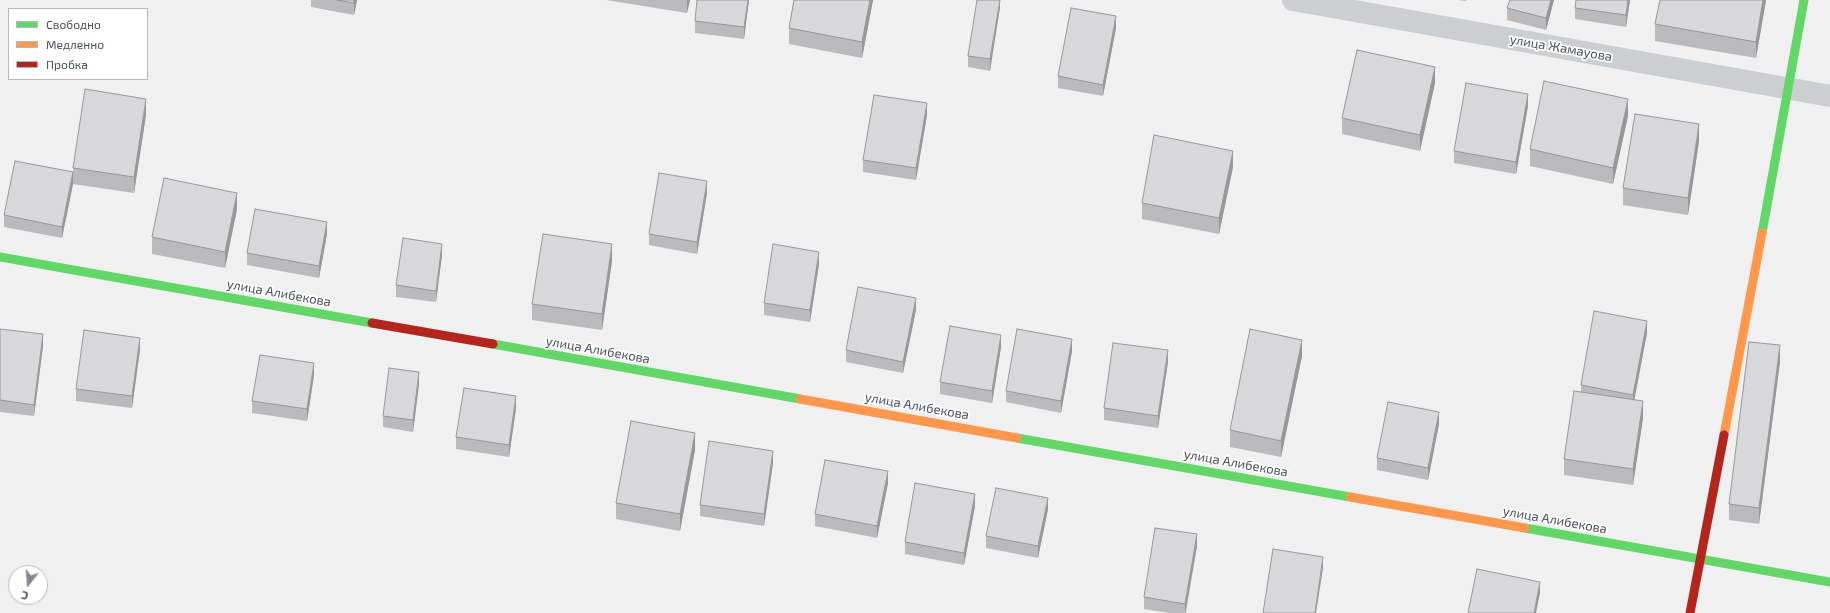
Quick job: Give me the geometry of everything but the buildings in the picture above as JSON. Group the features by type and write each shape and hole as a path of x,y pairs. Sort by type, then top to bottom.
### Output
{"street":[{"name":"улица Жамауова","path":"1293,0 1830,96"},
{"path":"1690,613 1789,89 1804,0"},
{"name":"улица Алибекова","path":"0,257 1830,582"}],"traffic: fast":[{"path":"1762,233 1804,0"},
{"path":"0,257 372,323"},
{"path":"493,344 800,399"},
{"path":"1017,438 1350,497"},
{"path":"1525,528 1830,582"}],"traffic: slow":[{"path":"1724,435 1762,233"},
{"path":"800,399 1017,438"},
{"path":"1350,497 1525,528"}],"traffic: jam":[{"path":"372,323 493,344"},
{"path":"1690,613 1724,435"}]}
